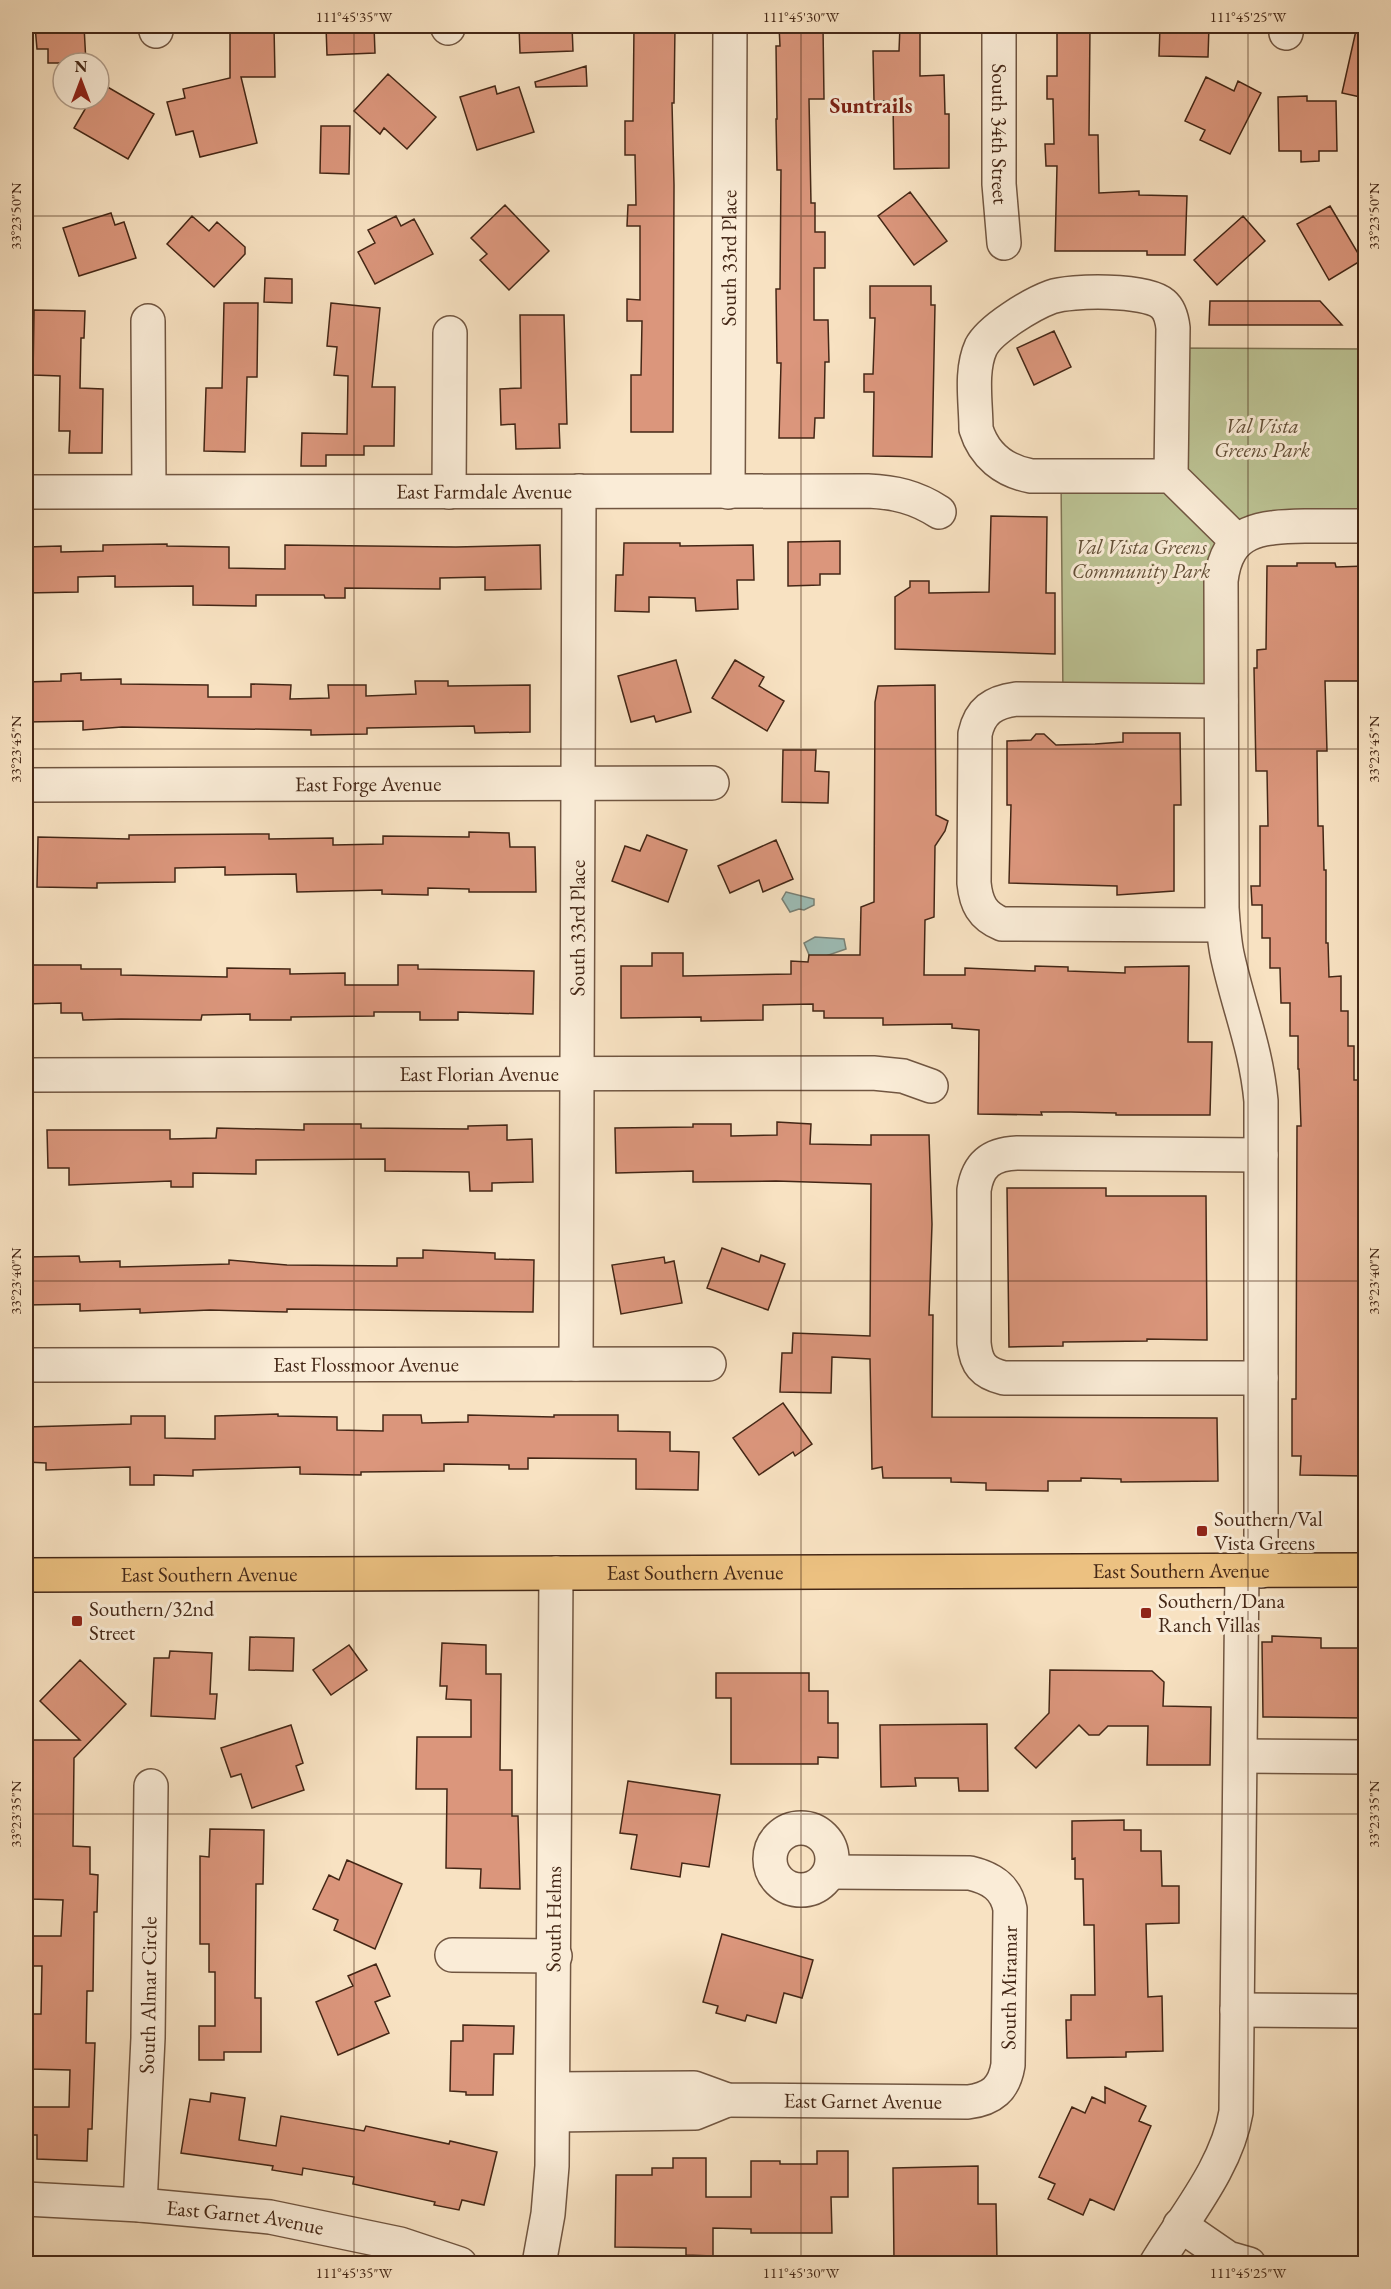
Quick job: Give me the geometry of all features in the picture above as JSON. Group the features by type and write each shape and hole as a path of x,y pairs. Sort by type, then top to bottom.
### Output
{"main road":[{"name":"East Southern Avenue","path":"26,1575 1365,1570"}],"street":[{"name":"South 33rd Place","path":"728,492 730,26"},
{"name":"South 34th Street","path":"999,26 999,184 1004,243"},
{"path":"1171,476 1173,328 1172,318 1164,304 1138,294 1062,295 1039,303 989,335 977,358 976,429 979,440 995,460 1018,473 1031,476 1171,476 1237,541"},
{"path":"148,321 149,491"},
{"path":"449,492 450,333"},
{"name":"South 33rd Place","path":"576,1364 579,491"},
{"name":"East Farmdale Avenue","path":"26,492 886,492 924,502 939,512"},
{"path":"1156,2264 1218,2166 1233,2131 1237,2093 1241,1756 1261,1378 1261,1155 1259,1078 1251,1038 1229,961 1223,925 1221,891 1222,567 1228,552 1237,541 1247,533 1263,528 1365,526"},
{"path":"1221,701 1016,699 996,703 988,708 982,715 975,734 974,883 978,904 983,913 991,920 1002,924 1223,925"},
{"name":"East Forge Avenue","path":"26,784 712,783"},
{"name":"East Florian Avenue","path":"26,1075 873,1073 903,1076 931,1086"},
{"path":"1261,1155 1005,1153 986,1161 980,1170 974,1190 974,1343 978,1363 984,1370 1004,1378 1261,1378"},
{"name":"East Flossmoor Avenue","path":"26,1365 709,1364"},
{"name":"South Helms","path":"539,2264 551,2190 555,1956 556,1573"},
{"path":"1241,1756 1365,1757"},
{"name":"South Almar Circle","path":"140,2205 148,2038 151,1786"},
{"name":"South Miramar","path":"831,1872 970,1874 990,1879 998,1884 1008,1899 1010,1909 1008,2065 1003,2084 997,2092"},
{"path":"452,1956 555,1956"},
{"path":"1237,2010 1365,2011"},
{"name":"East Garnet Avenue","path":"553,2102 695,2114 727,2100 968,2102 988,2098 997,2092"},
{"name":"East Garnet Avenue","path":"26,2199 140,2205 270,2217 400,2244 460,2264"},
{"path":"1180,2225 1228,2258 1249,2264"}],"green space":[{"path":"1172,348 1365,349 1365,526 1237,541 1221,701 1063,700 1061,476 1171,476"}],"water":[{"path":"786,892 814,899 814,905 804,910 790,912 782,899"},
{"path":"815,937 844,939 846,949 823,957 810,957 804,943"}],"building":[{"path":"35,26 84,26 85,51 51,51 51,63 48,63 48,49 37,49"},
{"path":"230,26 274,26 275,77 241,77 257,143 200,157 193,131 176,135 167,102 185,98 183,89 230,78"},
{"path":"326,26 374,26 375,53 327,55"},
{"path":"519,26 572,26 573,51 520,53"},
{"path":"634,26 675,26 674,103 672,103 673,432 631,432 631,375 641,375 642,321 627,321 627,299 640,300 640,226 627,226 628,205 636,205 635,155 625,155 625,121 633,121"},
{"path":"779,26 823,26 824,99 809,99 811,203 815,203 815,232 825,232 825,268 814,268 814,320 828,320 829,362 825,362 824,418 815,418 814,438 779,438 781,363 777,363 776,289 780,289 781,170 777,170 776,46 780,46"},
{"path":"900,26 920,26 920,76 944,75 945,114 949,114 949,168 894,169 893,101 874,101 873,51 899,51"},
{"path":"1057,26 1090,26 1089,135 1098,135 1099,193 1139,191 1139,195 1187,196 1185,255 1147,255 1147,251 1055,251 1057,166 1046,166 1045,144 1054,144 1053,99 1047,99 1047,76 1057,76"},
{"path":"1160,26 1209,26 1208,57 1159,56"},
{"path":"1357,26 1365,26 1365,98 1342,93"},
{"path":"586,66 587,86 536,87 535,82"},
{"path":"388,74 436,117 407,149 384,128 380,134 354,111"},
{"path":"1206,77 1234,91 1238,81 1261,93 1230,154 1200,140 1205,130 1185,121"},
{"path":"495,86 497,94 519,87 534,132 477,150 460,97"},
{"path":"111,89 154,114 128,159 74,128 84,111 111,111"},
{"path":"1307,96 1307,101 1336,101 1337,151 1319,151 1319,161 1301,162 1301,151 1279,151 1278,97"},
{"path":"321,126 350,126 349,174 320,173"},
{"path":"910,192 947,241 914,265 878,216"},
{"path":"505,205 549,251 509,290 480,260 487,254 471,238"},
{"path":"1330,206 1362,260 1329,280 1297,224"},
{"path":"111,213 115,225 124,222 136,258 79,276 63,228"},
{"path":"192,216 209,231 217,222 245,247 245,254 214,287 167,244"},
{"path":"396,216 401,226 414,219 433,254 375,284 358,252 375,243 368,230"},
{"path":"1243,216 1265,241 1217,285 1194,260"},
{"path":"265,278 292,279 292,303 264,302"},
{"path":"870,286 931,286 931,305 935,305 932,457 873,456 874,392 864,392 864,374 873,374 875,318 870,318"},
{"path":"1210,301 1320,301 1342,325 1209,325"},
{"path":"224,303 258,303 257,377 247,377 245,452 204,451 206,388 222,388"},
{"path":"331,303 380,308 372,387 395,387 394,446 364,446 364,455 326,455 326,466 301,466 302,433 347,434 348,376 334,375 337,347 327,346"},
{"path":"34,310 85,311 84,338 81,338 80,388 103,389 102,453 69,453 70,431 59,431 60,376 33,375"},
{"path":"520,315 564,315 567,424 559,424 560,448 516,449 515,424 501,425 500,389 521,388"},
{"path":"1054,331 1071,367 1034,385 1017,348"},
{"path":"991,516 1047,517 1046,593 1055,593 1055,654 895,649 895,597 910,587 910,581 929,581 929,593 989,592"},
{"path":"840,541 840,574 820,574 820,585 788,586 788,542"},
{"path":"624,543 680,543 680,546 753,545 754,580 737,580 738,609 696,611 695,598 649,597 649,612 615,611 616,575 623,575"},
{"path":"167,544 167,546 229,547 229,568 285,569 285,545 456,547 540,545 541,589 485,590 485,577 440,578 440,589 345,588 345,598 325,598 324,595 256,595 256,606 193,605 193,586 115,587 115,576 78,577 78,592 26,593 26,547 61,546 61,552 103,551 103,545"},
{"path":"1297,563 1335,563 1336,567 1365,566 1365,681 1325,681 1327,751 1317,751 1318,826 1323,826 1329,977 1341,976 1341,1011 1348,1011 1348,1046 1354,1046 1354,1080 1359,1080 1359,1250 1362,1250 1361,1283 1365,1283 1365,1308 1362,1308 1361,1374 1365,1374 1365,1476 1300,1475 1301,1456 1292,1456 1292,1399 1296,1399 1297,1126 1301,1126 1298,1036 1290,1036 1290,1003 1281,1003 1280,968 1270,968 1270,938 1262,938 1262,905 1252,905 1251,886 1260,886 1260,826 1268,826 1267,771 1256,771 1254,668 1257,668 1257,650 1266,649 1267,566 1297,566"},
{"path":"676,660 691,712 656,722 654,716 631,722 618,676"},
{"path":"735,660 764,677 759,686 784,701 767,731 712,698"},
{"path":"81,673 81,680 121,679 121,684 208,685 208,697 251,697 251,684 291,685 290,699 329,698 328,685 366,685 366,696 416,694 415,681 448,681 448,686 530,685 530,732 475,733 474,726 367,728 367,734 311,735 311,730 122,727 83,730 83,721 26,722 26,682 61,681 61,674"},
{"path":"935,685 936,815 948,821 945,831 935,846 934,917 925,920 924,975 965,975 965,968 1035,971 1035,966 1068,967 1068,971 1125,973 1125,967 1189,966 1188,1042 1212,1042 1210,1115 1116,1115 1116,1113 1071,1112 1041,1112 1042,1115 978,1114 979,1030 952,1028 952,1024 883,1025 883,1018 824,1018 824,1011 813,1011 813,1004 763,1005 763,1020 701,1021 701,1017 621,1018 621,966 652,966 652,953 683,953 683,976 791,974 791,961 808,962 809,955 860,955 861,907 874,902 875,702 878,686"},
{"path":"1123,733 1180,733 1181,805 1174,805 1174,891 1117,895 1117,886 1009,883 1011,805 1007,805 1007,741 1031,740 1036,734 1044,734 1056,745 1095,744 1123,742"},
{"path":"783,750 816,750 815,771 829,772 828,803 782,802"},
{"path":"469,832 509,833 510,847 535,847 536,892 469,892 469,889 428,888 428,895 382,894 382,890 297,892 296,874 225,875 225,867 175,868 175,882 97,883 97,888 37,887 38,837 129,839 129,835 269,834 269,839 333,838 333,845 383,844 383,836 469,837"},
{"path":"647,835 687,850 668,902 612,881 625,846 640,851"},
{"path":"776,840 793,879 763,892 759,880 730,893 718,866"},
{"path":"26,965 81,965 81,969 121,969 121,975 227,977 227,968 290,969 290,974 345,973 345,985 398,985 398,965 418,965 418,969 534,971 533,1014 458,1012 458,1020 420,1020 420,1012 374,1012 374,1016 291,1017 291,1020 250,1020 250,1014 202,1015 201,1020 83,1020 82,1013 61,1013 61,1003 26,1004"},
{"path":"777,1122 811,1124 810,1144 871,1145 871,1135 929,1135 932,1224 929,1315 933,1315 932,1417 1217,1418 1218,1481 1121,1482 1121,1479 1081,1478 1081,1481 1048,1481 1048,1491 986,1490 986,1483 951,1482 951,1478 883,1478 882,1467 872,1469 870,1359 832,1357 831,1393 780,1392 782,1353 792,1353 793,1333 870,1336 871,1184 776,1181 693,1182 693,1171 616,1173 615,1128 731,1124 731,1136 777,1135"},
{"path":"304,1124 361,1124 361,1128 468,1129 468,1126 507,1125 507,1140 532,1139 533,1182 492,1183 492,1191 470,1191 469,1172 385,1171 385,1159 256,1160 256,1174 193,1173 193,1187 171,1187 171,1181 69,1185 69,1168 48,1168 47,1130 170,1130 170,1139 216,1138 217,1128 304,1130"},
{"path":"1007,1188 1106,1188 1106,1196 1206,1196 1207,1340 1147,1339 1147,1341 1063,1342 1063,1346 1009,1347"},
{"path":"722,1248 759,1262 761,1255 785,1264 768,1310 707,1288"},
{"path":"423,1250 495,1253 495,1259 534,1260 533,1312 287,1309 287,1312 210,1310 140,1313 140,1309 80,1311 80,1304 26,1305 26,1257 79,1256 80,1262 120,1261 120,1267 229,1264 229,1260 287,1265 397,1266 397,1258 423,1258"},
{"path":"664,1257 665,1263 674,1261 682,1303 621,1314 612,1265"},
{"path":"783,1403 812,1444 795,1456 793,1452 759,1475 733,1438"},
{"path":"278,1414 278,1416 337,1417 337,1430 383,1431 383,1415 421,1415 422,1423 468,1422 468,1415 554,1417 554,1415 618,1415 618,1431 670,1432 670,1451 699,1452 698,1490 636,1489 636,1459 528,1458 528,1469 509,1469 509,1465 444,1464 444,1471 361,1472 361,1475 300,1474 300,1467 193,1470 193,1476 154,1475 154,1485 130,1485 130,1467 46,1470 46,1463 26,1462 26,1427 131,1424 131,1416 165,1416 165,1438 215,1439 215,1416"},
{"path":"1272,1636 1321,1638 1321,1648 1365,1648 1365,1718 1263,1717 1262,1642 1272,1642"},
{"path":"250,1637 294,1638 293,1671 249,1670"},
{"path":"442,1643 486,1645 486,1674 501,1674 500,1770 512,1770 512,1816 518,1816 520,1889 480,1888 481,1869 446,1868 447,1789 416,1789 417,1737 471,1737 471,1700 446,1699 447,1686 440,1686"},
{"path":"349,1645 367,1670 331,1695 313,1670"},
{"path":"170,1651 212,1653 210,1694 217,1694 215,1719 151,1716 154,1658 169,1658"},
{"path":"80,1660 126,1704 74,1758 73,1846 90,1847 90,1874 98,1875 97,1912 94,1912 93,1991 87,1991 86,2043 95,2043 92,2129 88,2129 87,2161 37,2159 37,2135 28,2135 28,2107 69,2107 70,2070 31,2069 32,2014 41,2014 42,1966 32,1966 32,1936 61,1936 63,1900 31,1899 33,1824 26,1824 26,1740 80,1740 40,1701"},
{"path":"1050,1670 1152,1671 1164,1682 1163,1706 1211,1707 1210,1765 1147,1765 1148,1726 1108,1726 1099,1735 1089,1735 1079,1725 1036,1768 1015,1748 1049,1713"},
{"path":"716,1673 809,1673 809,1691 828,1691 828,1723 838,1723 838,1758 818,1757 818,1764 731,1764 731,1698 716,1698"},
{"path":"987,1724 988,1791 959,1791 958,1778 915,1778 916,1786 881,1787 880,1725"},
{"path":"291,1725 303,1763 296,1766 304,1790 252,1808 241,1774 231,1777 221,1748"},
{"path":"628,1781 720,1795 709,1867 682,1863 680,1877 631,1869 637,1835 620,1833"},
{"path":"1124,1820 1124,1830 1141,1830 1141,1851 1161,1851 1162,1886 1179,1886 1179,1923 1146,1924 1148,1997 1162,1996 1163,2051 1126,2052 1126,2057 1067,2058 1066,2020 1071,2020 1071,1995 1095,1995 1094,1925 1084,1925 1083,1879 1075,1879 1075,1858 1072,1859 1072,1821"},
{"path":"210,1829 264,1830 263,1884 256,1884 255,1998 261,1998 261,2052 224,2052 224,2060 199,2060 199,2026 215,2026 215,1972 209,1972 209,1944 200,1944 200,1856 209,1857"},
{"path":"347,1860 402,1884 375,1949 334,1930 338,1920 313,1909 329,1875 339,1880"},
{"path":"722,1934 813,1960 802,1998 784,1993 776,2023 747,2015 745,2021 716,2013 718,2006 703,2002"},
{"path":"376,1964 390,1996 375,2002 389,2033 338,2055 316,2002 353,1986 348,1976"},
{"path":"463,2025 514,2026 513,2054 494,2054 493,2095 466,2095 466,2092 450,2091 451,2041 463,2041"},
{"path":"1105,2087 1146,2106 1139,2121 1151,2126 1114,2210 1090,2199 1083,2215 1048,2199 1055,2184 1039,2177 1072,2107 1085,2113 1092,2097 1105,2103"},
{"path":"211,2093 245,2098 239,2140 276,2146 281,2116 364,2131 366,2126 497,2152 484,2205 462,2200 459,2210 434,2205 435,2202 353,2184 354,2177 303,2168 302,2175 272,2170 273,2166 181,2153 190,2099 210,2102"},
{"path":"817,2151 848,2151 848,2197 831,2197 832,2233 751,2233 751,2229 713,2228 713,2256 686,2255 686,2248 615,2247 616,2175 652,2175 652,2168 673,2168 673,2158 706,2158 706,2197 751,2197 751,2161 817,2164"},
{"path":"978,2166 978,2204 996,2204 997,2261 894,2262 893,2168"}],"place":[{"name":"Southern/Val Vista Greens","path":"1202,1531"},
{"name":"Southern/Dana Ranch Villas","path":"1146,1613"},
{"name":"Southern/32nd Street","path":"77,1621"}],"district":[{"name":"Suntrails","path":"871,105"}],"park label":[{"name":"Val Vista Greens Park","path":"1262,438"},
{"name":"Val Vista Greens Community Park","path":"1141,559"}]}
